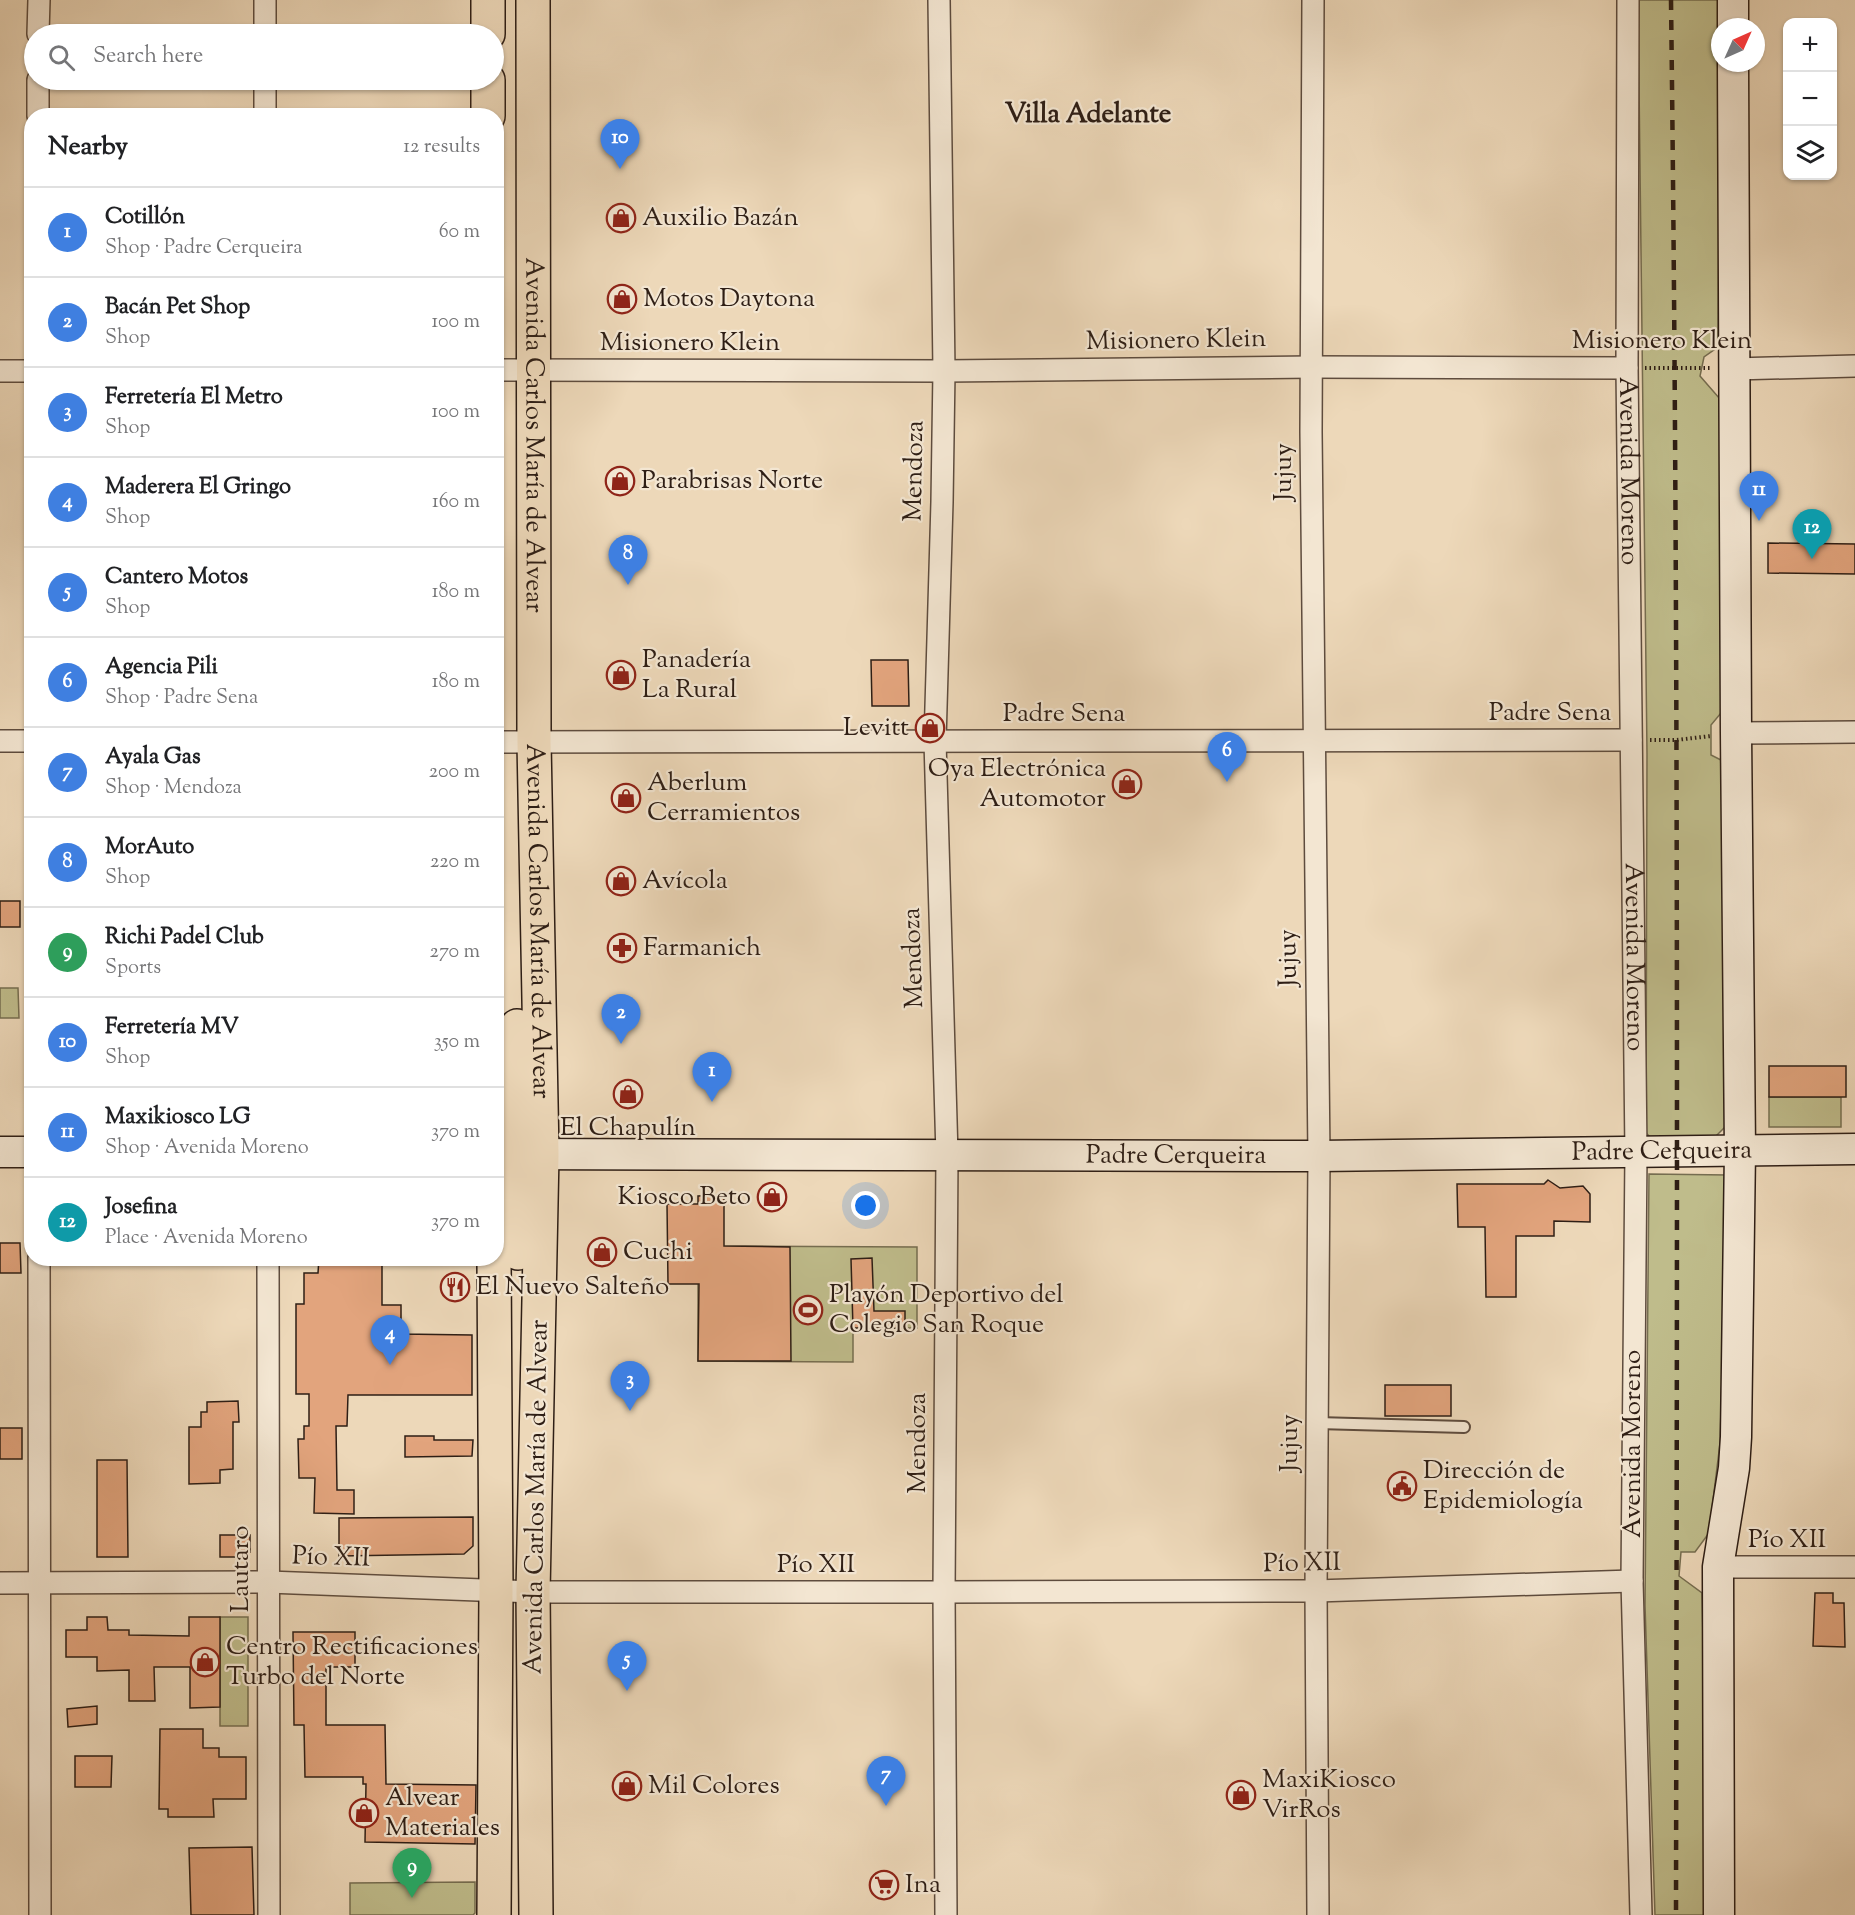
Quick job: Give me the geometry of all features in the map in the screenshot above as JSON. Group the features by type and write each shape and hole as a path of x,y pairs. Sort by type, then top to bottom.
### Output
{"main road":[{"path":"488,0 488,24"},
{"name":"Avenida Carlos María de Alvear","path":"513,0 515,742 519,1154 516,1915"},
{"name":"Avenida Carlos María de Alvear","path":"514,370 533,0"},
{"path":"488,90 488,108"},
{"name":"Avenida Carlos María de Alvear","path":"495,1266 537,1915"},
{"name":"Avenida Carlos María de Alvear","path":"494,1915 516,1591"}],"street":[{"path":"38,24 39,0"},
{"path":"265,0 265,24"},
{"name":"Mendoza","path":"939,0 944,371 935,741 947,1155 944,1592 946,1915"},
{"name":"Jujuy","path":"1313,0 1313,740 1319,1156 1316,1591 1318,1915"},
{"name":"Avenida Moreno","path":"1628,0 1627,368 1635,1153 1632,1581 1641,1915"},
{"path":"1733,0 1733,18"},
{"path":"1719,1915 1718,1567 1734,1468 1736,1437 1740,1150 1734,72"},
{"path":"38,90 38,108"},
{"path":"265,90 265,108"},
{"name":"Misionero Klein","path":"1734,369 1855,366"},
{"name":"Misionero Klein","path":"514,370 1627,368"},
{"path":"0,371 24,371"},
{"path":"1736,733 1855,732"},
{"name":"Padre Sena","path":"515,742 1631,740"},
{"path":"0,741 24,741"},
{"name":"Padre Cerqueira","path":"519,1154 1319,1156 1855,1149"},
{"path":"0,1152 24,1152"},
{"path":"39,1266 39,1915"},
{"name":"Lautaro","path":"268,1266 269,1915"},
{"name":"Pío XII","path":"1718,1567 1855,1567"},
{"name":"Pío XII","path":"0,1582 267,1582 516,1591 944,1592 1316,1591 1632,1581"}],"lane":[{"path":"1317,1423 1464,1427"}],"path":[{"name":"Misionero Klein","path":"1627,368 1734,369"},
{"path":"1631,740 1676,740 1736,733"}],"shaded area":[{"path":"1638,0 1720,0 1720,18 1711,18 1711,72 1720,72 1718,347 1704,357 1700,376 1720,399 1726,707 1711,725 1711,755 1721,760 1728,1124 1711,1141 1658,1144 1646,1133 1647,754"},
{"path":"0,988 18,988 19,1018 0,1018"},
{"path":"1769,1097 1841,1097 1841,1127 1769,1127"},
{"path":"1649,1174 1728,1175 1720,1443 1709,1533 1695,1552 1681,1552 1679,1576 1702,1593 1709,1915 1655,1915 1645,1605"},
{"name":"Playón Deportivo del Colegio San Roque","path":"698,1246 917,1247 917,1328 853,1328 853,1362 698,1361"},
{"path":"220,1617 248,1617 248,1726 220,1726"},
{"path":"475,1882 475,1913 473,1915 350,1915 350,1883"}],"building":[{"path":"1768,543 1855,544 1855,574 1768,573"},
{"path":"871,660 908,660 909,706 872,706"},
{"path":"0,901 20,901 20,927 0,927"},
{"path":"1769,1066 1846,1066 1846,1097 1769,1097"},
{"path":"1548,1180 1560,1188 1583,1186 1590,1194 1590,1222 1554,1221 1554,1236 1516,1236 1516,1297 1486,1297 1485,1227 1458,1227 1457,1184 1544,1184"},
{"path":"724,1195 724,1246 790,1247 791,1361 698,1361 699,1284 668,1284 667,1204 698,1204 698,1196"},
{"path":"0,1243 20,1243 21,1273 0,1273"},
{"path":"872,1258 874,1311 905,1311 905,1328 853,1328 851,1259"},
{"path":"318,1266 382,1266 382,1305 401,1305 401,1334 472,1335 472,1395 348,1395 347,1426 336,1426 337,1490 354,1490 354,1514 314,1513 315,1478 299,1478 298,1439 304,1439 304,1426 309,1426 309,1394 296,1394 296,1304 304,1304 304,1273 318,1273"},
{"path":"1385,1385 1451,1385 1451,1416 1385,1416"},
{"path":"238,1401 239,1422 233,1422 233,1469 220,1470 220,1483 189,1484 189,1427 201,1427 201,1412 207,1412 207,1402"},
{"path":"0,1428 22,1428 22,1459 0,1459"},
{"path":"405,1436 434,1436 434,1440 473,1440 472,1456 405,1457"},
{"path":"97,1460 127,1460 128,1557 97,1557"},
{"path":"473,1517 473,1546 464,1554 339,1556 339,1518"},
{"path":"220,1535 250,1535 250,1552 238,1552 238,1557 220,1557"},
{"path":"1815,1593 1833,1593 1833,1603 1844,1603 1845,1647 1813,1646"},
{"path":"87,1617 107,1617 108,1630 129,1630 129,1635 189,1636 189,1617 220,1617 220,1707 190,1708 190,1667 154,1667 155,1701 129,1701 129,1670 97,1671 97,1657 66,1657 66,1630 87,1630"},
{"path":"293,1632 355,1632 355,1667 326,1667 326,1725 385,1725 386,1784 476,1785 475,1844 365,1842 366,1784 363,1784 363,1777 305,1777 304,1725 294,1725"},
{"path":"97,1706 97,1724 68,1727 67,1709"},
{"path":"160,1729 203,1729 203,1748 219,1748 219,1757 246,1757 246,1799 213,1799 214,1817 168,1817 168,1809 159,1809"},
{"path":"75,1756 112,1756 111,1787 75,1787"},
{"path":"252,1847 254,1915 191,1915 189,1848"}],"railway":[{"path":"1671,0 1676,718 1676,1915"}],"place":[{"name":"Ferretería MV","path":"620,169"},
{"name":"Auxilio Bazán","path":"621,218"},
{"name":"Motos Daytona","path":"622,299"},
{"name":"Parabrisas Norte","path":"620,481"},
{"name":"Maxikiosco LG","path":"1759,521"},
{"name":"Josefina","path":"1812,559"},
{"name":"MorAuto","path":"628,585"},
{"name":"Panadería La Rural","path":"621,675"},
{"name":"Levitt","path":"930,728"},
{"name":"Agencia Pili","path":"1227,782"},
{"name":"Oya Electrónica Automotor","path":"1127,784"},
{"name":"Aberlum Cerramientos","path":"626,798"},
{"name":"Avícola","path":"621,881"},
{"name":"Farmanich","path":"622,948"},
{"name":"Bacán Pet Shop","path":"621,1044"},
{"name":"El Chapulín","path":"628,1094"},
{"name":"Cotillón","path":"712,1102"},
{"name":"Kiosco Beto","path":"772,1197"},
{"name":"Cuchi","path":"602,1252"},
{"name":"El Nuevo Salteño","path":"455,1287"},
{"name":"Playón Deportivo del Colegio San Roque","path":"808,1310"},
{"name":"Maderera El Gringo","path":"390,1365"},
{"name":"Ferretería El Metro","path":"630,1411"},
{"name":"Dirección de Epidemiología","path":"1402,1486"},
{"name":"Centro Rectificaciones Turbo del Norte","path":"205,1662"},
{"name":"Cantero Motos","path":"627,1691"},
{"name":"Mil Colores","path":"627,1786"},
{"name":"MaxiKiosco VirRos","path":"1241,1795"},
{"name":"Ayala Gas","path":"886,1806"},
{"name":"Alvear Materiales","path":"364,1813"},
{"name":"Ina","path":"884,1885"},
{"name":"Richi Padel Club","path":"412,1898"}],"district":[{"name":"Villa Adelante","path":"1088,115"}]}
